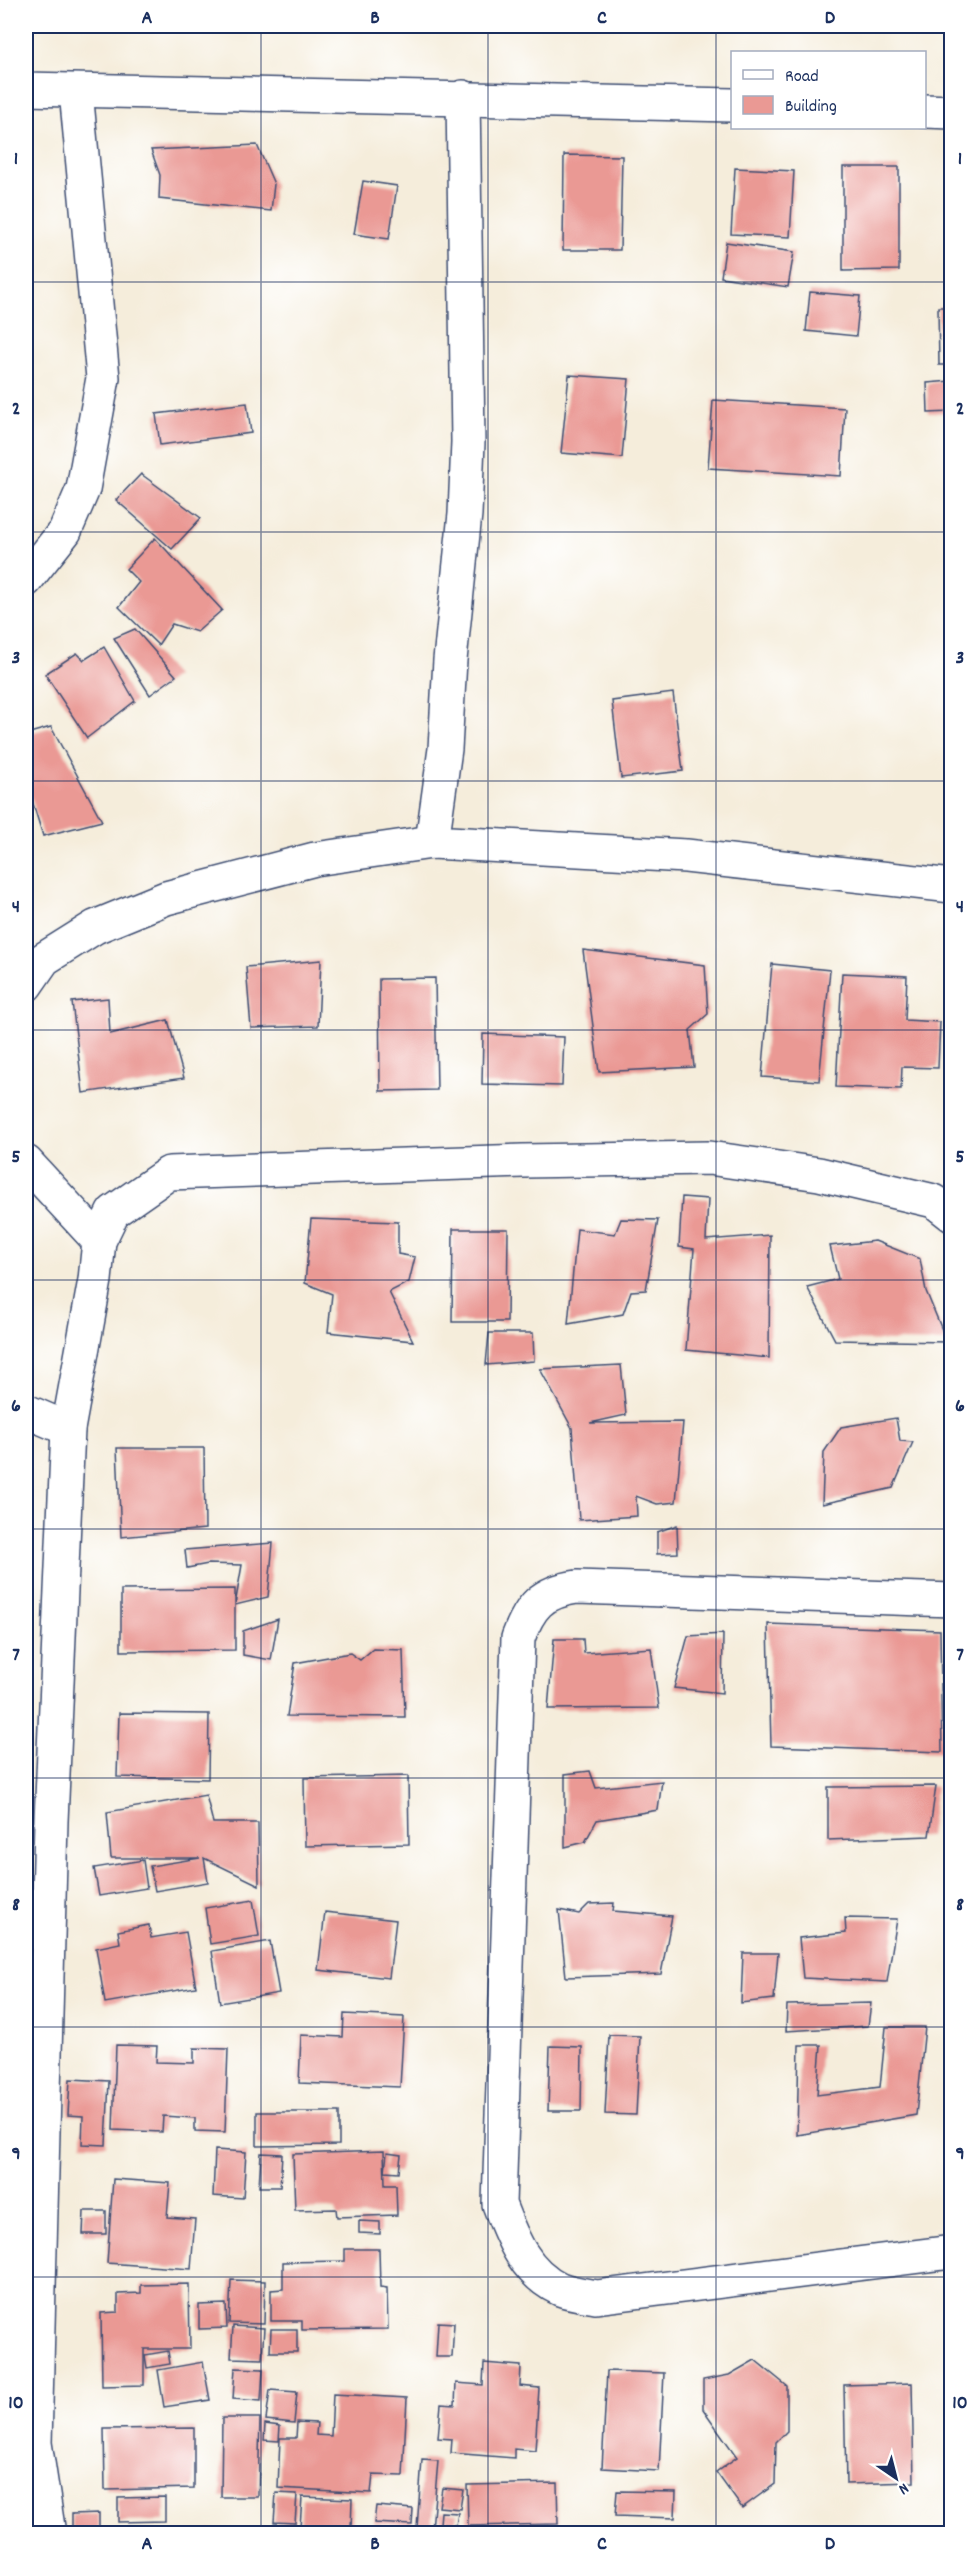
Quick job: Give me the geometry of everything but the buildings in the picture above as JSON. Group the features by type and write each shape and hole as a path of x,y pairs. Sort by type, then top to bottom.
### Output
{"street":[{"path":"26,89 463,97 731,105"},
{"path":"26,580 65,531 83,489 103,378 76,91"},
{"path":"432,843 445,749 450,660 465,514 468,442 463,97"},
{"path":"926,111 951,112"},
{"path":"26,985 44,959 95,927 166,898 315,859 432,843 686,856 951,886"},
{"path":"49,2534 30,2443 38,1827 68,1429 95,1280 99,1240 113,1212 169,1173 523,1161 709,1158 819,1174 888,1190 934,1201 951,1215"},
{"path":"26,1162 99,1240"},
{"path":"26,1411 68,1429"},
{"path":"951,1600 577,1587 545,1596 528,1612 518,1638 499,2204 514,2246 535,2271 560,2289 596,2297 951,2252"}]}
